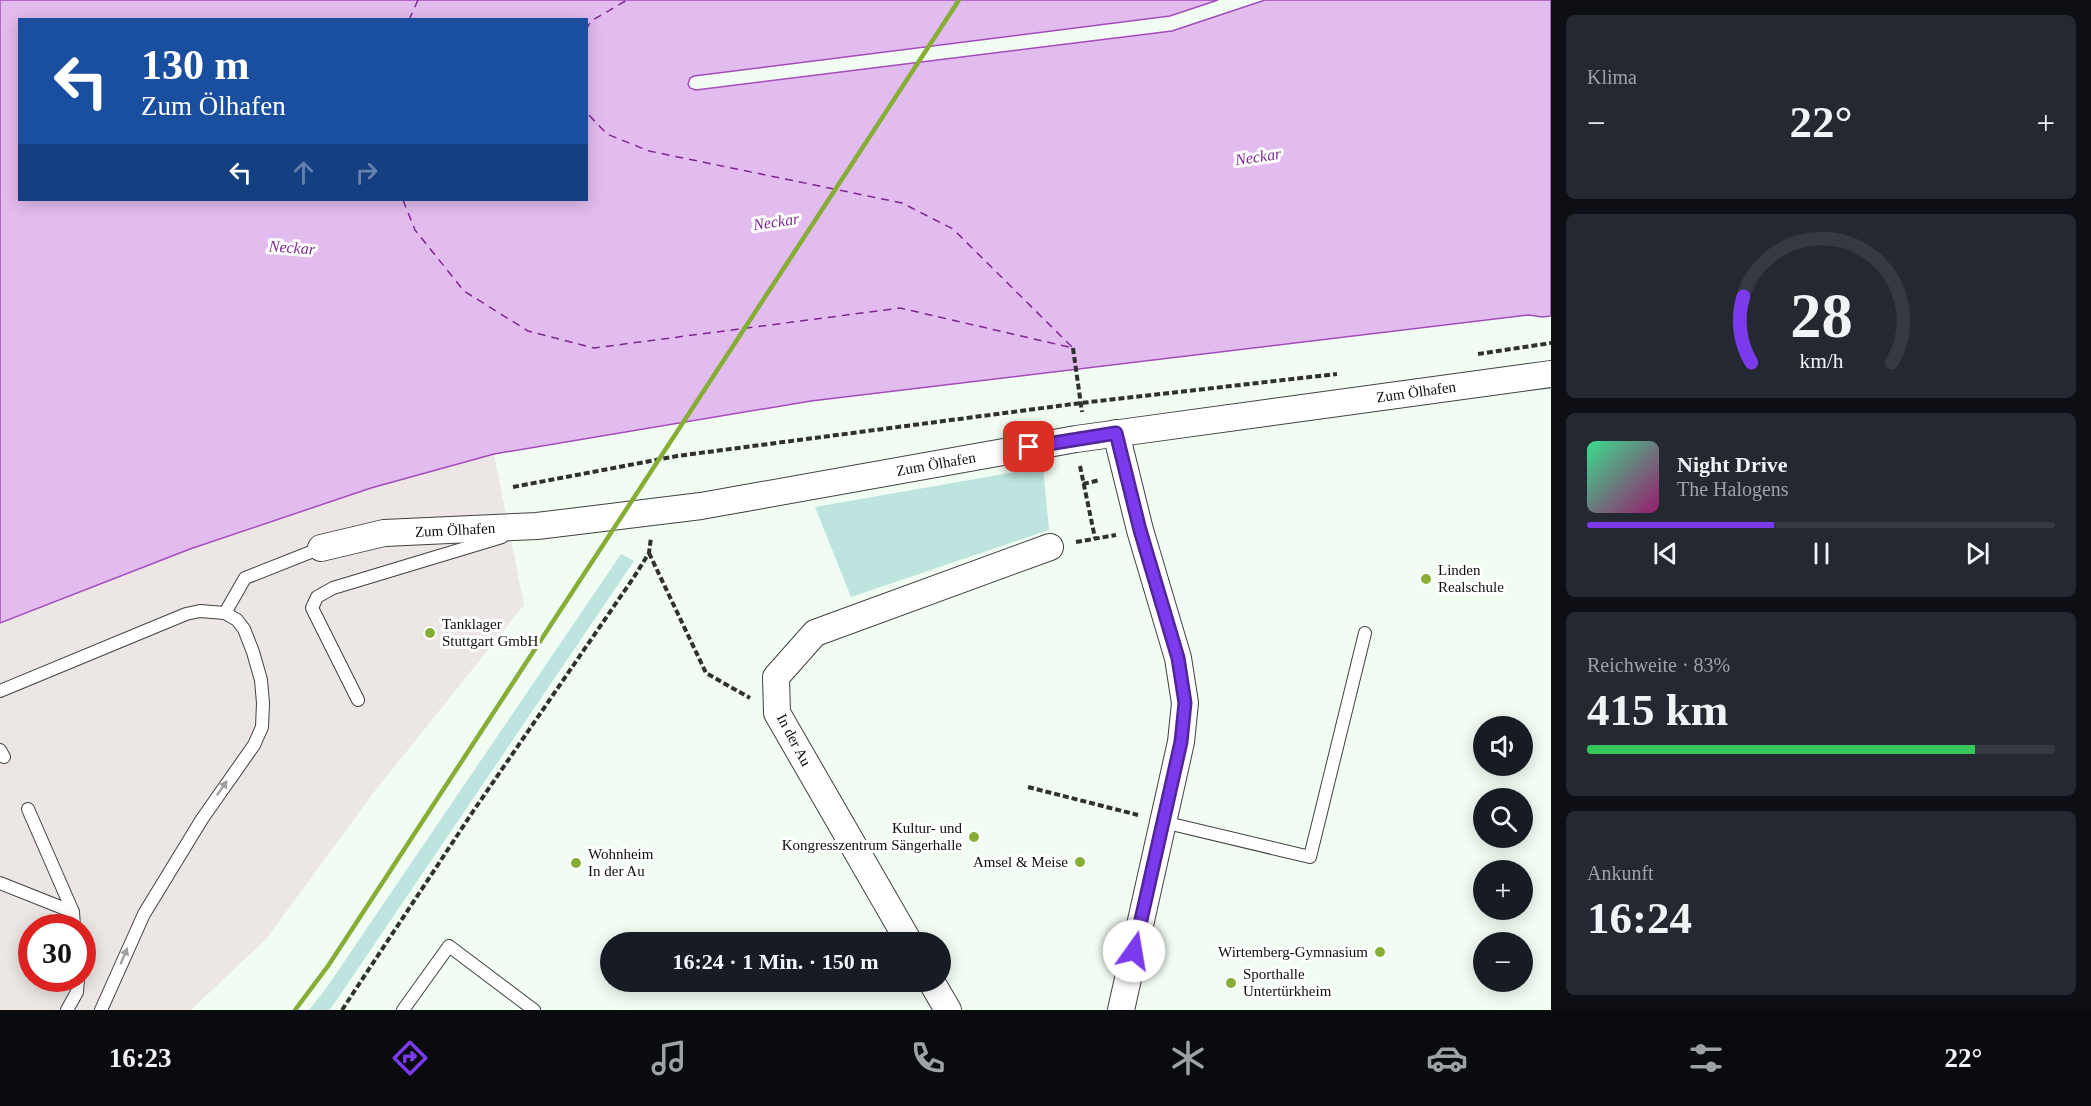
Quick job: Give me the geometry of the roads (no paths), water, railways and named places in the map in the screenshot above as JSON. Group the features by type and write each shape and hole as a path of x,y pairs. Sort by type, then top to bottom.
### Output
{"street":[{"name":"Zum Ölhafen","path":"321,548 384,533 537,526 701,506 1076,439 1551,374"},
{"path":"1116,433 1140,530 1178,658 1185,703 1181,742 1121,1010"},
{"name":"In der Au","path":"903,932 777,713 776,677 815,633 1050,547"},
{"path":"937,992 948,1010"}],"lane":[{"path":"358,700 312,608 317,597 333,588 537,526"},
{"path":"225,613 245,578 321,548"},
{"path":"0,691 200,611 225,613 237,620 244,629 253,652 262,691 262,727 254,745 202,819 150,904 133,936 102,1009"},
{"path":"1163,822 1310,857 1365,633"},
{"path":"28,808 73,912"},
{"path":"0,883 73,912"},
{"path":"403,1010 449,946 534,1010"},
{"path":"61,1010 70,1005"}],"water":[{"name":"Neckar","path":"0,0 1218,0 1170,16 694,76 690,78 688,84 690,88 696,90 1172,31 1265,0 1551,0 1551,316 1529,315 811,401 494,454 371,488 190,549 0,623"}],"railway":[{"path":"295,1010 328,966 959,0"}],"place":[{"name":"Linden Realschule","path":"1426,579"},
{"name":"Tanklager Stuttgart GmbH","path":"430,633"},
{"name":"Kultur- und Kongresszentrum Sängerhalle","path":"974,837"},
{"name":"Amsel & Meise","path":"1080,862"},
{"name":"Wohnheim In der Au","path":"576,863"},
{"name":"Wirtemberg-Gymnasium","path":"1380,952"},
{"name":"Sporthalle Untertürkheim","path":"1231,983"}]}
